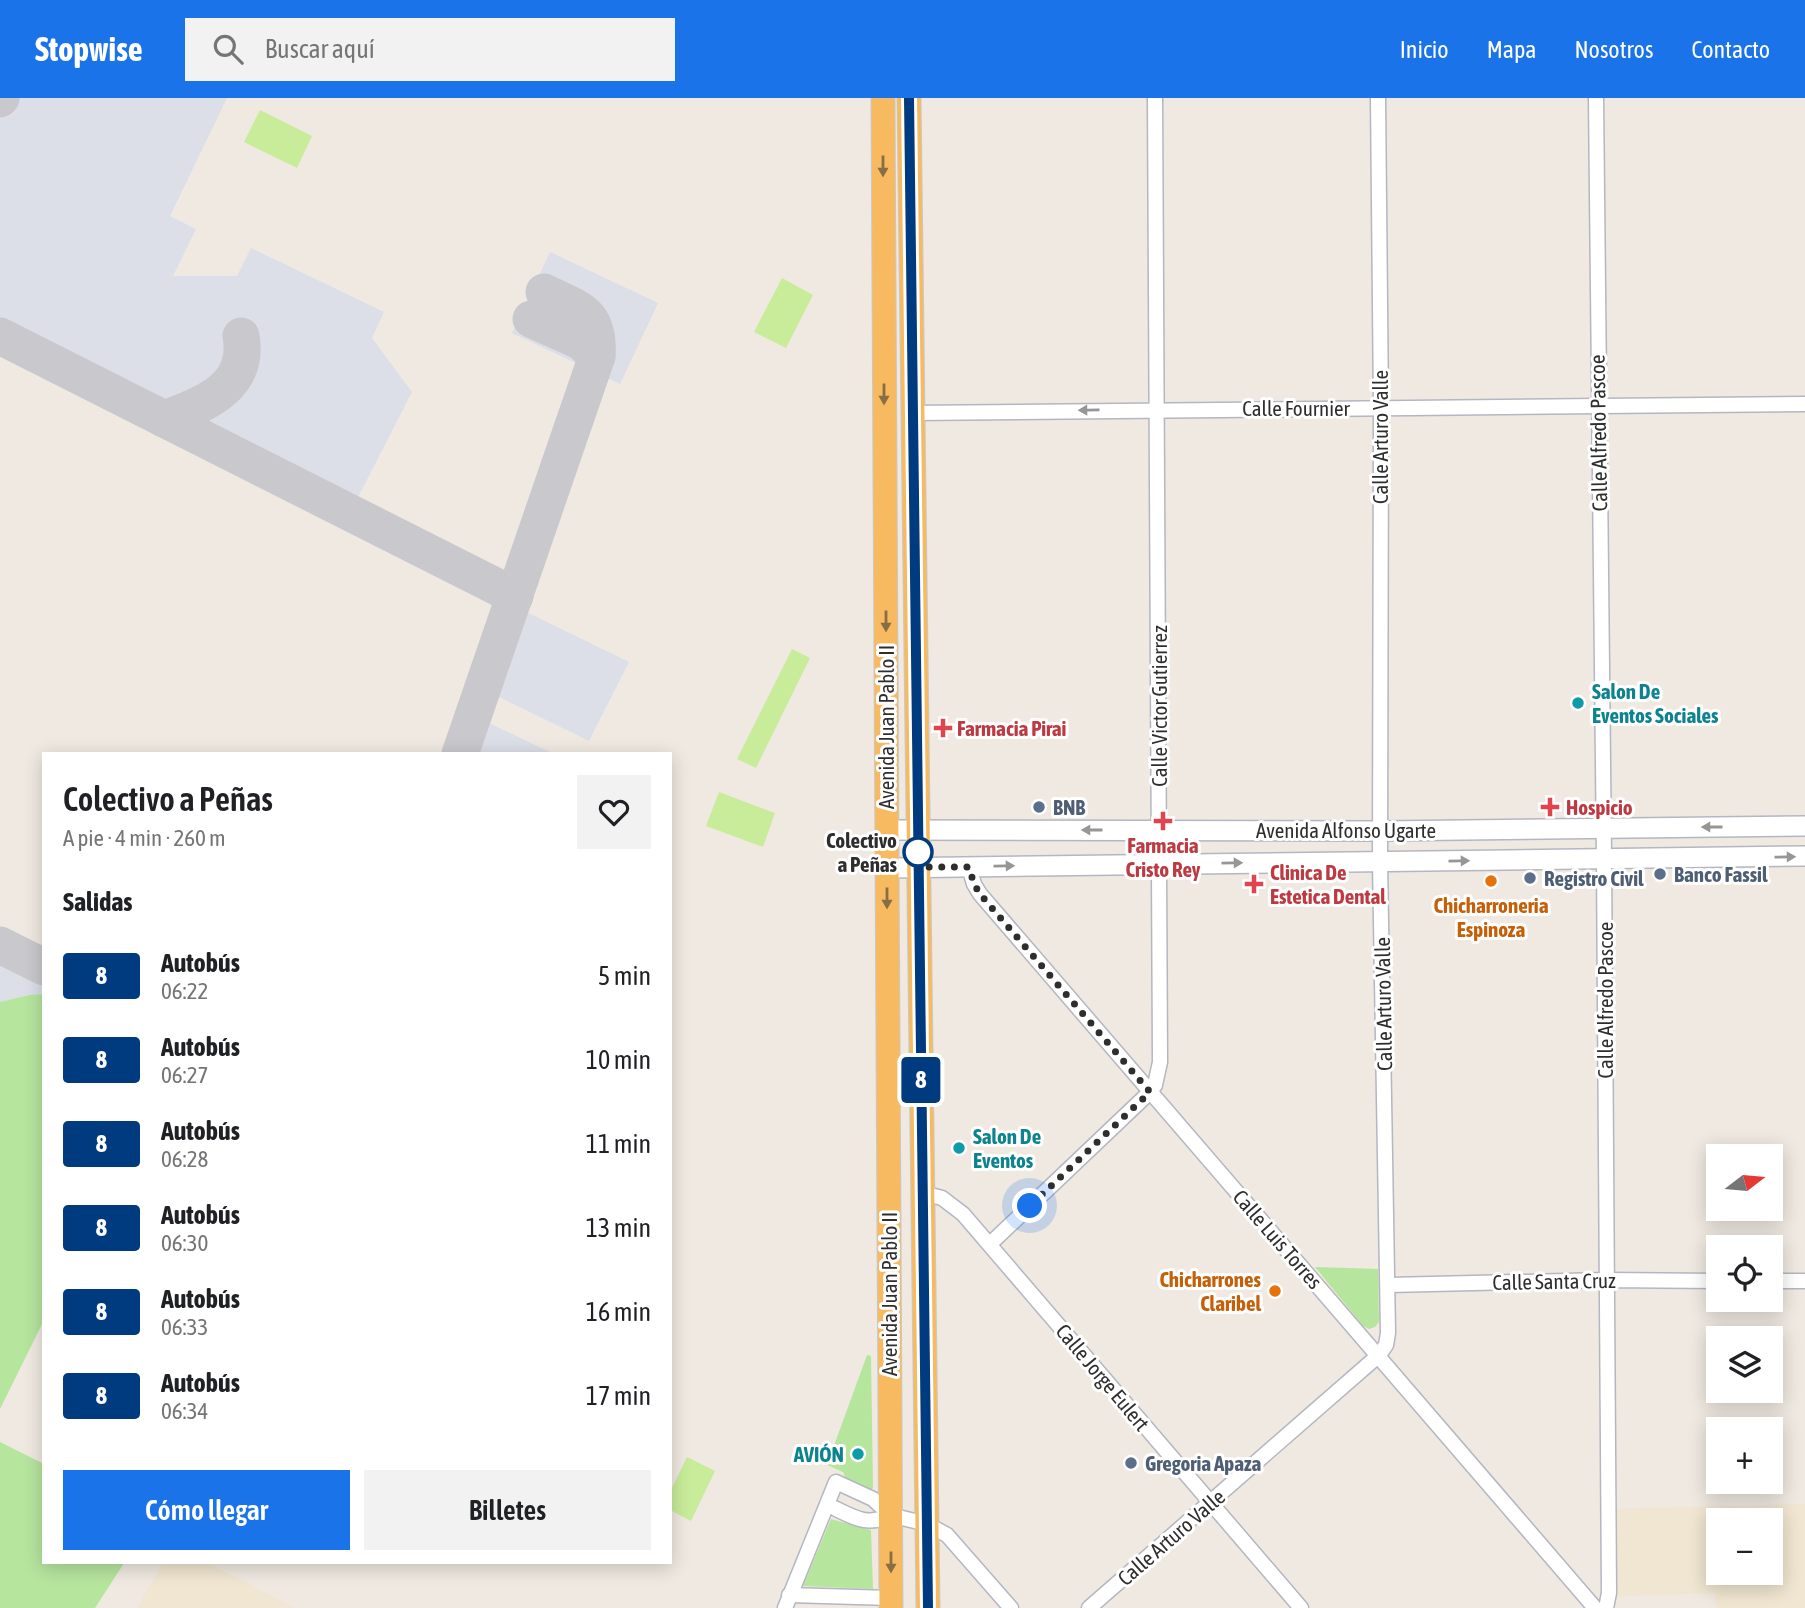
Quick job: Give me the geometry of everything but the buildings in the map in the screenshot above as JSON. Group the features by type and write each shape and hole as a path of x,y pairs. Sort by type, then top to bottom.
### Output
{"highway":[{"name":"Avenida Juan Pablo II","path":"883,98 891,1603"},
{"name":"Avenida Juan Pablo II","path":"909,98 928,1608"}],"main road":[{"name":"Avenida Alfonso Ugarte","path":"887,830 1381,831 1805,826"},
{"name":"Avenida Alfonso Ugarte","path":"887,868 1805,856"}],"street":[{"name":"Calle Victor Gutierrez","path":"990,1244 1150,1092 1158,1075 1162,1044 1154,98"},
{"name":"Calle Arturo Valle","path":"1089,1608 1379,1355 1386,1345 1389,1285 1380,862 1381,407 1378,98"},
{"name":"Calle Alfredo Pascoe","path":"1595,98 1604,827 1609,1592 1606,1608"},
{"name":"Calle Fournier","path":"913,413 1805,404"},
{"name":"Calle Luis Torres","path":"969,867 980,894 1595,1608"},
{"name":"Calle Jorge Eulert","path":"923,1194 932,1194 952,1204 990,1244 1301,1608"},
{"name":"Calle Santa Cruz","path":"1389,1285 1606,1280 1706,1281"},
{"path":"1783,1281 1805,1282"},
{"path":"890,1516 873,1499 836,1482 787,1602 891,1603"},
{"path":"828,1506 863,1521 874,1522 890,1516 927,1524 955,1543 1011,1608"}],"shaded area":[{"path":"0,98 227,98 170,216 196,229 173,276 237,276 251,248 384,312 372,338 412,392 356,501 0,319"},
{"path":"550,252 658,303 620,384 512,333"},
{"path":"520,609 629,662 589,741 491,693"},
{"path":"483,720 550,752 472,752"},
{"path":"0,960 42,980 42,994 0,1002"},
{"path":"1805,1504 1805,1608 1716,1608 1715,1593 1614,1596 1612,1509"},
{"path":"162,1564 210,1564 295,1608 137,1608"}],"green space":[{"path":"260,110 312,136 297,168 244,142"},
{"path":"782,278 813,295 786,348 754,332"},
{"path":"792,649 810,658 756,768 737,759"},
{"path":"719,792 775,813 763,847 706,826"},
{"path":"42,994 42,1324 0,1409 0,1002"},
{"path":"1315,1267 1378,1269 1379,1322 1375,1327 1369,1329 1363,1326"},
{"path":"867,1355 871,1356 873,1488 869,1492 848,1484 843,1472 827,1465"},
{"path":"0,1442 42,1463 42,1564 123,1564 95,1608 0,1608"},
{"path":"687,1457 715,1471 691,1521 672,1511 672,1488"},
{"path":"831,1519 871,1530 873,1589 803,1586"}],"taxiway":[{"path":"461,752 597,356 597,341 591,320 577,308 544,292"},
{"path":"531,319 580,341 597,356"},
{"path":"0,336 515,596"},
{"path":"164,419 208,400 231,381 242,354 241,336"},
{"path":"0,945 42,966"}],"bus line":[{"name":"8","path":"909,98 928,1608"}],"place":[{"name":"Salon De Eventos Sociales","path":"1578,703"},
{"name":"Farmacia Pirai","path":"943,728"},
{"name":"BNB","path":"1039,807"},
{"name":"Hospicio","path":"1550,807"},
{"name":"Farmacia Cristo Rey","path":"1163,821"},
{"name":"Colectivo a Peñas","path":"918,852"},
{"name":"Banco Fassil","path":"1660,874"},
{"name":"Registro Civil","path":"1530,878"},
{"name":"Chicharroneria Espinoza","path":"1491,881"},
{"name":"Clinica De Estetica Dental","path":"1254,884"},
{"name":"Salon De Eventos","path":"959,1148"},
{"name":"Chicharrones Claribel","path":"1275,1291"},
{"name":"AVIÓN","path":"858,1454"},
{"name":"Gregoria Apaza","path":"1131,1463"}],"route":[{"path":"918,852 919,867 969,867 980,894 1150,1092 1030,1206"}]}
